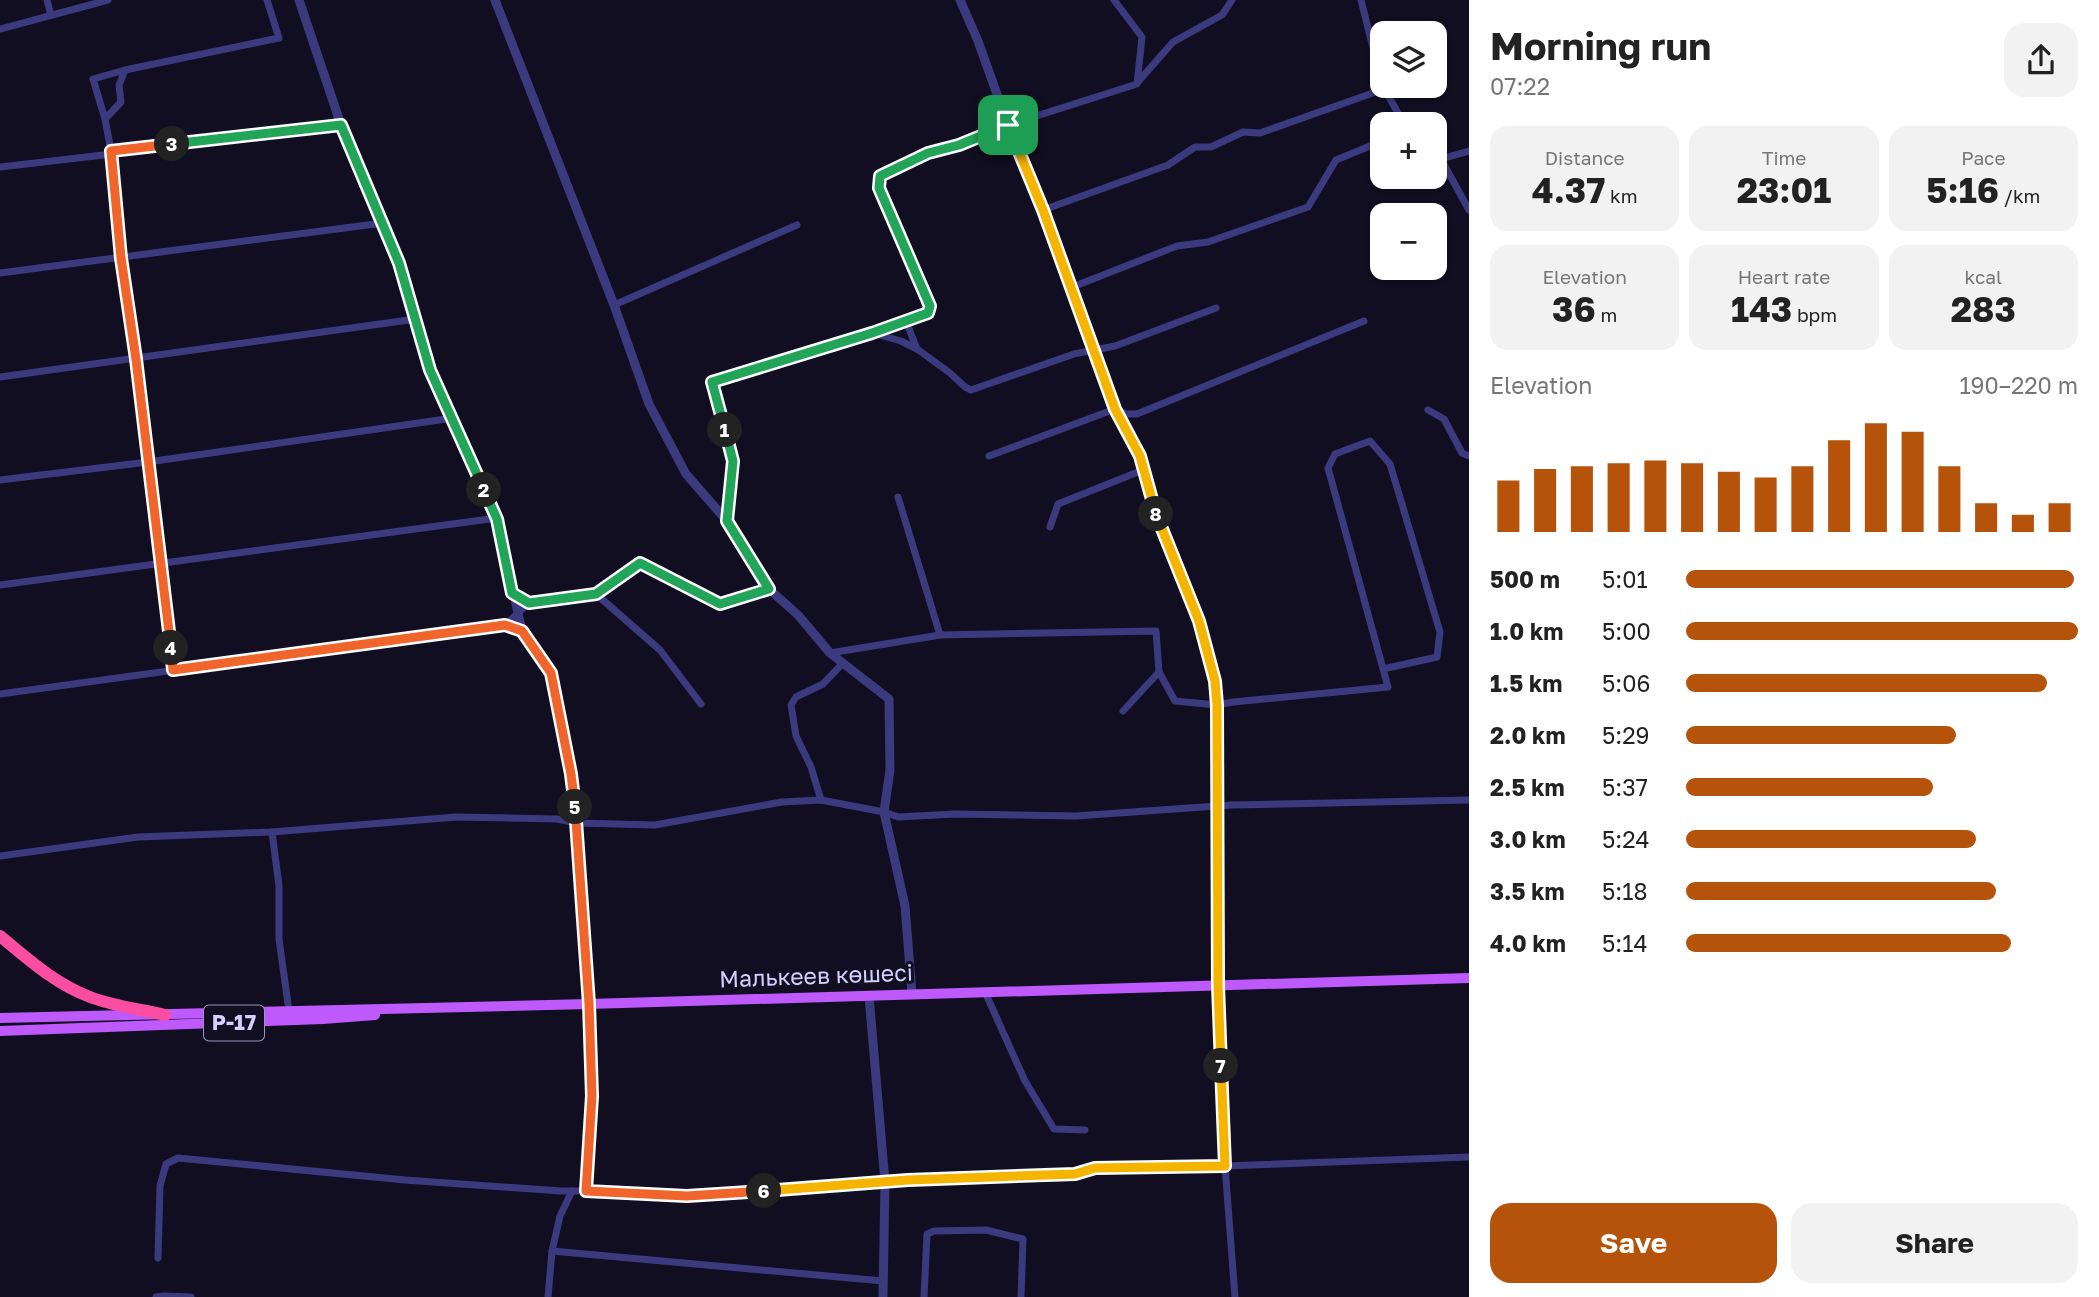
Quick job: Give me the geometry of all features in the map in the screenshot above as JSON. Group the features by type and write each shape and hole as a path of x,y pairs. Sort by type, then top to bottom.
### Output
{"highway":[{"path":"0,936 48,975 91,998 164,1015"}],"main road":[{"name":"Малькеев көшесі","path":"0,1018 1469,978"},
{"name":"P-17","path":"0,1031 323,1019 468,1007"}],"street":[{"path":"47,0 51,15"},
{"path":"0,29 105,0"},
{"path":"173,670 162,563 121,258 111,153 105,119 93,79 125,69 279,38 267,0"},
{"path":"299,0 341,125 399,263 430,370 497,519 522,631 551,673 571,774 577,823 592,1096 586,1191"},
{"path":"495,0 614,305 649,404 686,474 727,521 769,589 798,615 830,653 889,699 890,770 884,813 905,906 912,994"},
{"path":"960,0 1043,210 1115,409 1140,456 1157,519 1199,621 1215,681 1219,805 1218,985 1225,1166 1235,1297"},
{"path":"1114,0 1143,37 1137,84"},
{"path":"727,521 733,461 712,382 928,313 930,306 879,188 880,176 928,153 959,145 1008,125 1137,84 1173,41 1222,15 1231,0"},
{"path":"1361,0 1370,35"},
{"path":"105,119 121,102 120,85 125,69"},
{"path":"1043,210 1168,165 1195,147 1211,147 1243,132 1260,133 1370,91"},
{"path":"0,167 341,125"},
{"path":"1070,288 1177,246 1208,242 1308,207 1336,160 1370,146"},
{"path":"1447,155 1469,151"},
{"path":"1447,172 1469,210"},
{"path":"0,272 383,223"},
{"path":"614,305 797,225"},
{"path":"872,333 901,341 917,349 971,390 1074,354 1115,346 1216,308"},
{"path":"0,377 416,319"},
{"path":"906,321 917,349"},
{"path":"989,456 1115,409 1126,414 1137,414 1364,321"},
{"path":"1427,410 1444,419 1462,453 1469,456"},
{"path":"0,481 453,418"},
{"path":"830,653 940,635 1156,631 1159,672 1175,701 1217,705 1388,687 1383,669 1328,468 1335,454 1370,441 1390,464 1440,632 1437,657 1383,669"},
{"path":"1050,527 1058,504 1143,470"},
{"path":"898,497 940,635"},
{"path":"0,585 497,519"},
{"path":"505,625 529,603 596,594 640,563 720,604 769,589"},
{"path":"512,593 529,603"},
{"path":"596,594 660,650 701,704"},
{"path":"0,694 505,625 522,631"},
{"path":"821,800 811,767 796,736 790,705 796,696 823,684 843,663"},
{"path":"1123,711 1159,672"},
{"path":"0,856 138,837 272,832 456,817 655,825 782,802 821,800 898,817 955,814 1076,816 1219,805 1469,800"},
{"path":"272,832 279,886 279,939 289,1011"},
{"path":"985,992 1025,1081 1054,1129 1085,1130"},
{"path":"869,996 886,1182 883,1297"},
{"path":"158,1258 160,1186 166,1164 177,1158 405,1180 687,1196 886,1182 1075,1174 1095,1168 1469,1157"},
{"path":"548,1297 552,1251 560,1216 572,1191"},
{"path":"924,1297 927,1234 934,1231 986,1230 1023,1239 1021,1297"},
{"path":"552,1251 883,1281"},
{"path":"156,1297 191,1297"}],"route":[{"path":"341,125 399,263 430,370 497,519 512,593 529,603 596,594 640,563 720,604 769,589 727,521 733,461 712,382 928,313 930,306 879,188 880,176 928,153 959,145 1008,125 1043,210 1115,409 1140,456 1157,519 1199,621 1215,681 1219,805 1218,985 1225,1166 1095,1168 1075,1174 908,1180 687,1196 586,1191 592,1096 577,823 571,774 551,673 522,631 505,625 173,670 162,563 121,258 111,151 341,125"}]}
